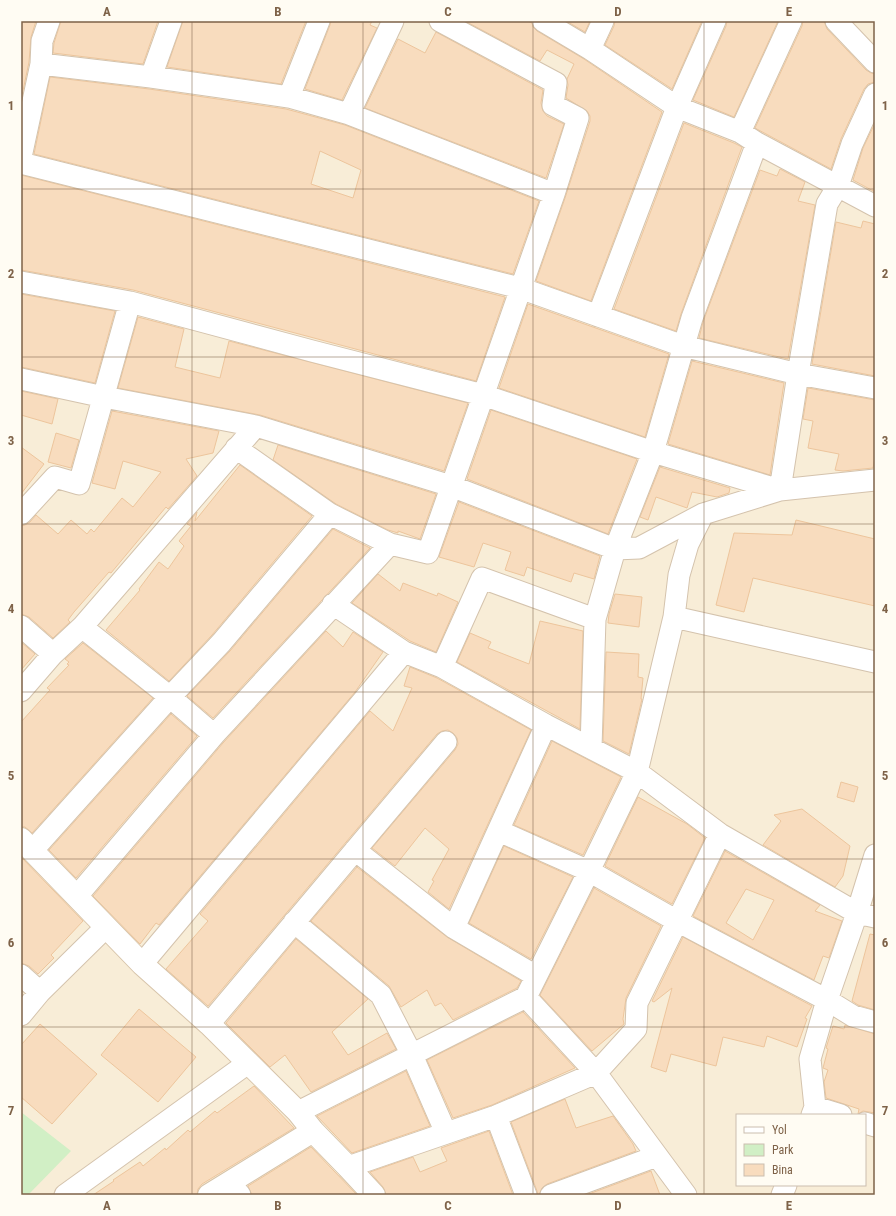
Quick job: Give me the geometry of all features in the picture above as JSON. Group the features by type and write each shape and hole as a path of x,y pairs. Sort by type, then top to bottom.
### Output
{"street":[{"path":"21,157 28,90 41,64 42,41 49,21"},
{"path":"151,77 171,21"},
{"path":"289,97 319,21"},
{"path":"349,114 393,21"},
{"path":"236,448 330,514 390,544 428,553 554,194 578,118 553,105 556,83 440,21"},
{"path":"543,21 590,49 677,107 748,137 875,206"},
{"path":"590,49 603,21"},
{"path":"598,316 677,107 715,21"},
{"path":"591,748 595,619 615,549 653,452 683,346 748,137 791,21"},
{"path":"836,21 875,62"},
{"path":"41,64 151,77 289,97 349,114 554,194"},
{"path":"780,490 827,204 838,186 852,144 875,94"},
{"path":"21,163 520,288 683,346 798,374 875,388"},
{"path":"21,282 130,302 483,395 653,452 780,490"},
{"path":"21,514 55,477 79,484 130,302"},
{"path":"21,378 104,397 256,426 451,486 615,549 639,548 703,514 780,490 875,480"},
{"path":"21,691 53,654 82,627 256,426"},
{"path":"330,514 221,643 27,845 142,964 209,1024 298,1112 313,1131 374,1195"},
{"path":"298,1112 526,997 637,772 674,617 679,574 688,544 703,514"},
{"path":"77,896 214,734 390,544"},
{"path":"442,667 482,578 595,619"},
{"path":"333,604 404,652 442,667 546,725 637,772 720,834 866,915"},
{"path":"674,617 875,662"},
{"path":"21,626 53,654"},
{"path":"82,627 214,734"},
{"path":"142,964 404,652"},
{"path":"454,928 546,725"},
{"path":"209,1024 446,742"},
{"path":"498,831 589,871 677,921 828,1000 853,1016 875,1022"},
{"path":"348,1167 496,1116 596,1073 636,1029 637,1003 720,834"},
{"path":"355,850 454,928 536,976"},
{"path":"834,1114 814,1111 810,1059 828,1000 866,915 875,855"},
{"path":"294,922 381,995 412,1055 446,1133"},
{"path":"21,1015 40,992 106,927"},
{"path":"21,975 40,992"},
{"path":"526,997 596,1073 686,1195"},
{"path":"65,1195 248,1063"},
{"path":"496,1116 526,1195"},
{"path":"209,1195 235,1189 313,1131"},
{"path":"551,1195 657,1156"}],"shaded area":[{"path":"21,21 875,21 875,1195 21,1195"}],"green space":[{"path":"21,1112 71,1151 28,1195 21,1195"}],"building":[{"path":"21,21 36,21 31,37 29,62 21,100"},
{"path":"61,21 158,21 143,64 53,53 54,43"},
{"path":"183,21 306,21 281,84 167,67"},
{"path":"331,21 372,21 370,25 377,28 342,100 305,89"},
{"path":"465,21 528,21 532,23 533,27 537,31 584,59 662,112 591,301 536,281 590,121 590,116 587,111 566,98 568,85 567,79 574,64 547,50 540,61"},
{"path":"590,21 585,32 568,22"},
{"path":"615,21 702,21 672,89 605,45"},
{"path":"727,21 778,21 734,117 693,100"},
{"path":"803,21 824,21 827,29 866,70 875,74 875,82 868,84 864,89 841,139 831,169 755,128"},
{"path":"436,32 543,90 541,103 543,111 547,116 564,124 546,178 365,108 398,39 425,53"},
{"path":"50,77 149,89 286,109 345,125 539,201 513,274 34,154","holes":["320,151 361,170 353,198 311,184"]},
{"path":"684,123 742,147 676,331 614,309"},
{"path":"875,123 875,192 853,180 863,148"},
{"path":"780,169 805,182 798,201 815,205 788,359 699,338 703,322 760,170 777,176"},
{"path":"21,175 505,297 476,381 133,290 21,270"},
{"path":"863,221 875,224 875,376 812,364 836,222 861,228"},
{"path":"21,294 115,311 95,383 21,367"},
{"path":"528,304 669,354 645,437 499,388"},
{"path":"138,317 184,329 175,367 220,378 229,341 468,403 444,471 260,415 118,388"},
{"path":"692,361 784,383 770,475 668,444"},
{"path":"808,388 875,400 875,458 873,468 843,471 835,470 839,454 808,448 813,421 803,419"},
{"path":"21,391 58,399 52,424 21,415"},
{"path":"491,410 637,459 608,534 467,479"},
{"path":"112,411 219,431 213,453 186,459 197,476 168,509 166,507 111,573 109,572 74,612 68,620 70,622 53,638 29,617 21,614 21,526 30,522 36,515 58,534 71,520 87,534 91,529 94,532 122,498 133,507 161,472 123,461 115,489 92,483"},
{"path":"56,433 79,440 71,468 48,462"},
{"path":"278,445 436,494 420,539 398,531 398,533 388,530 336,504 273,460"},
{"path":"21,447 44,464 21,494"},
{"path":"240,465 312,516 212,635 169,681 106,630 140,590 139,589 159,562 168,569 184,546 179,541 191,526 187,524 197,512 195,521"},
{"path":"660,467 730,488 729,493 717,497 692,492 687,508 656,497 648,520 640,517"},
{"path":"459,502 600,556 594,579 574,573 571,582 527,567 524,576 505,570 511,552 483,543 474,567 439,557"},
{"path":"796,520 875,539 875,606 753,578 744,612 716,605 734,533 792,535"},
{"path":"333,529 370,548 213,718 187,696 230,651"},
{"path":"378,574 400,591 403,583 437,596 438,593 458,602 436,652 410,641 352,603"},
{"path":"615,594 642,597 639,627 608,623"},
{"path":"540,621 583,631 580,729 457,662 470,633 491,642 488,648 529,664"},
{"path":"326,631 343,647 353,632 383,652 355,692 159,925 156,923 140,944 93,896 223,743"},
{"path":"21,642 35,654 21,670"},
{"path":"83,643 153,698 32,833 25,827 21,827 21,722 50,690 47,688 69,665 67,664 69,662 65,659"},
{"path":"606,652 639,654 638,677 643,678 642,699 629,754 603,741"},
{"path":"410,667 437,678 531,730 449,909 428,892 434,881 432,880 449,849 425,828 395,866 372,848 455,750 458,744 457,738 448,730 437,734 208,1006 166,969 208,921 200,914 370,711 393,731 412,688 404,686"},
{"path":"171,714 197,736 76,878 49,850"},
{"path":"552,741 621,777 583,855 514,825"},
{"path":"841,782 858,787 854,802 837,797"},
{"path":"638,797 687,824 705,838 672,904 605,866"},
{"path":"802,809 850,846 843,876 835,887 763,845 781,821 774,815"},
{"path":"504,846 573,877 531,959 469,923"},
{"path":"725,851 820,905 815,911 842,921 829,958 823,956 814,980 693,916","holes":["746,889 774,900 753,940 726,923"]},
{"path":"21,857 83,921 51,955 54,958 38,974 29,966 21,963"},
{"path":"357,867 447,937 521,981 517,988 453,1020 441,1003 435,1006 427,990 401,1007 389,986 311,921"},
{"path":"594,888 661,926 626,998 623,1019 624,1024 592,1051 540,995"},
{"path":"870,934 875,935 875,1010 858,1005 852,1001"},
{"path":"683,937 812,1006 805,1018 807,1019 797,1047 767,1036 764,1047 723,1037 716,1066 671,1054 666,1072 651,1067 672,988 654,1002 652,1001"},
{"path":"296,939 368,999 332,1032 348,1055 387,1033 396,1049 311,1092 285,1055 270,1067 226,1023"},
{"path":"139,1009 196,1057 158,1102 101,1055"},
{"path":"523,1012 575,1068 492,1105 453,1118 427,1060"},
{"path":"40,1024 97,1074 52,1124 21,1097 21,1045"},
{"path":"845,1025 875,1034 875,1113 863,1111 858,1114 859,1109 826,1098 824,1082 828,1070 823,1068 828,1049 826,1048 833,1026 844,1029"},
{"path":"406,1071 430,1126 352,1153 317,1116"},
{"path":"254,1086 294,1128 202,1184 198,1189 197,1195 93,1195 140,1162 143,1166 165,1148 166,1150 188,1130 190,1132 215,1111 217,1113"},
{"path":"565,1099 576,1128 613,1116 633,1144 636,1151 547,1184 542,1188 538,1195 511,1122"},
{"path":"489,1131 513,1195 386,1195 383,1187 370,1172 413,1157 420,1172 447,1161 441,1148"},
{"path":"311,1147 357,1195 252,1195 248,1186"},
{"path":"651,1171 660,1195 586,1195"}]}
